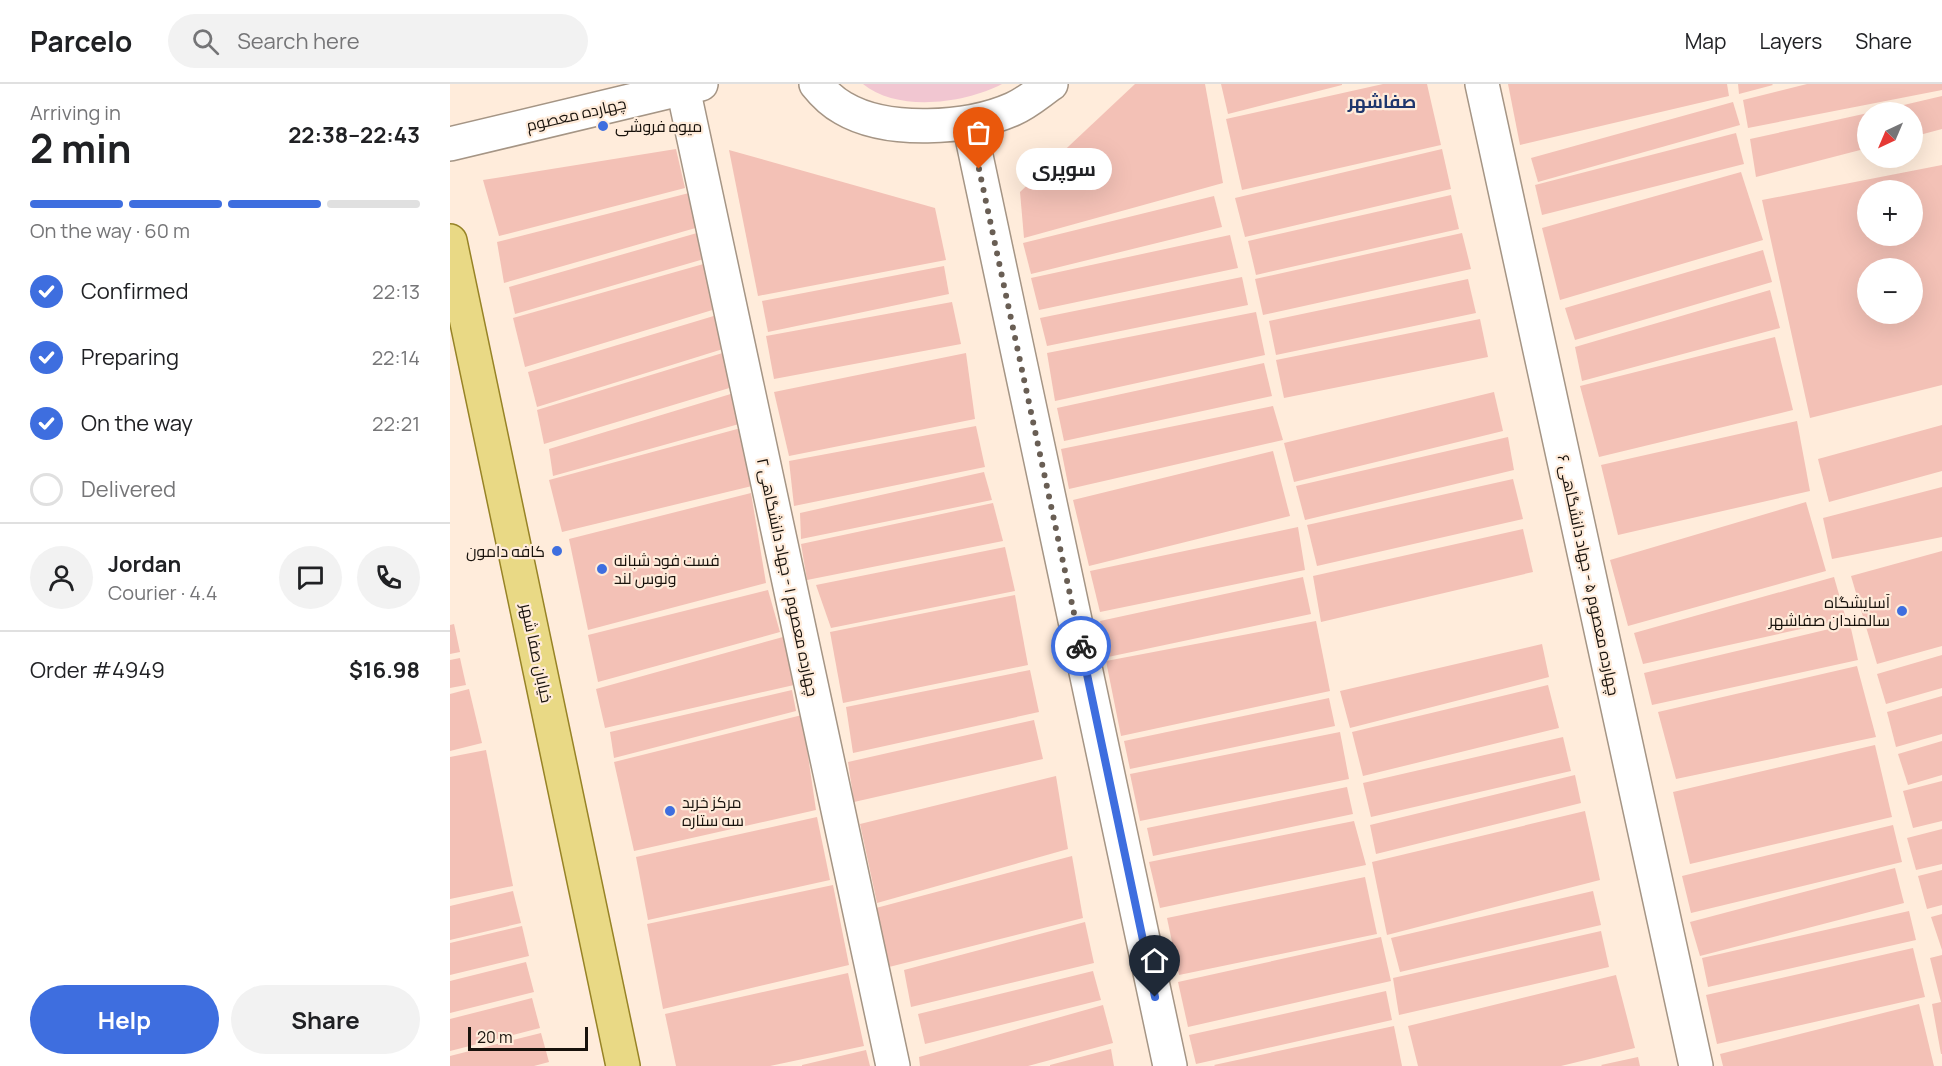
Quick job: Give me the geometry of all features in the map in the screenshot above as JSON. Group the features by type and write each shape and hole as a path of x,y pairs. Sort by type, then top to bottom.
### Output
{"main road":[{"name":"خیابان صفا شهر","path":"450,241 623,1066"}],"street":[{"path":"816,84 826,96 844,109 870,119 905,125 969,123 1027,102 1051,84"},
{"name":"چهارده معصوم ۵ - جهاد دانشگاهی ۶","path":"1482,84 1696,1066"},
{"name":"چهارده معصوم","path":"450,144 692,86"},
{"name":"چهارده معصوم ۱ - جهاد دانشگاهی ۲","path":"692,86 893,1066"},
{"path":"969,123 1170,1066"}],"shaded area":[{"path":"863,84 1002,84 987,91 951,100 913,102 894,99"}],"building":[{"path":"1135,84 1205,84 1223,183 1024,238 1020,192"},
{"path":"1221,84 1342,84 1342,85 1228,114"},
{"path":"1383,84 1427,84 1441,145 1242,190 1226,119"},
{"path":"1508,84 1727,84 1729,96 1520,145"},
{"path":"1738,84 1772,84 1773,85 1739,94"},
{"path":"1807,84 1942,84 1942,90 1881,102 1857,102 1857,107 1748,128 1743,100"},
{"path":"1942,96 1942,129 1923,134 1923,102 1916,102"},
{"path":"1733,102 1740,125 1538,182 1531,158"},
{"path":"1857,115 1857,151 1756,177 1750,139"},
{"path":"1736,133 1744,164 1542,215 1535,185"},
{"path":"676,149 685,188 499,236 483,180"},
{"path":"1442,149 1451,189 1245,237 1235,198"},
{"path":"729,150 935,208 946,260 758,296"},
{"path":"1942,165 1942,385 1810,418 1762,200 1857,182 1857,246 1923,246 1923,180 1865,180"},
{"path":"1741,172 1763,240 1560,300 1542,228"},
{"path":"689,193 699,227 504,283 497,242"},
{"path":"1451,195 1459,229 1256,275 1248,241"},
{"path":"1214,196 1222,227 1031,274 1023,243"},
{"path":"697,233 704,259 515,314 509,287"},
{"path":"1462,233 1471,269 1263,315 1255,279"},
{"path":"1230,235 1238,268 1039,310 1031,278"},
{"path":"1763,250 1772,282 1575,340 1565,308"},
{"path":"707,263 719,308 525,367 513,318"},
{"path":"944,266 949,294 768,332 762,301"},
{"path":"1242,277 1248,305 1047,346 1040,318"},
{"path":"1468,279 1476,313 1276,355 1269,321"},
{"path":"1770,290 1780,328 1582,381 1575,347"},
{"path":"952,302 961,344 774,379 766,336"},
{"path":"1256,312 1265,355 1055,401 1047,353"},
{"path":"717,315 723,349 537,407 528,372"},
{"path":"1480,319 1488,357 1284,398 1276,360"},
{"path":"1775,337 1793,410 1599,457 1580,386"},
{"path":"729,351 736,386 544,444 537,410"},
{"path":"966,353 975,419 789,456 774,392"},
{"path":"1264,363 1272,396 1064,441 1057,408"},
{"path":"1494,392 1503,431 1294,482 1284,443"},
{"path":"734,393 739,424 553,476 549,449"},
{"path":"1273,406 1283,440 1069,489 1061,449"},
{"path":"1797,421 1810,491 1618,535 1601,465"},
{"path":"1942,425 1942,471 1829,502 1818,459"},
{"path":"976,426 985,467 794,506 789,461"},
{"path":"741,428 752,486 562,532 549,480"},
{"path":"1508,437 1514,470 1305,520 1296,486"},
{"path":"1273,451 1290,516 1089,566 1073,500"},
{"path":"984,472 992,500 801,539 800,513"},
{"path":"1513,479 1523,519 1317,566 1307,525"},
{"path":"1942,487 1942,537 1832,559 1823,518"},
{"path":"751,493 766,583 588,630 569,539"},
{"path":"1806,502 1826,571 1628,626 1610,560"},
{"path":"993,503 1003,541 807,580 801,544"},
{"path":"1298,527 1305,570 1100,612 1090,571"},
{"path":"1523,529 1533,572 1321,622 1313,576"},
{"path":"1005,547 1015,591 831,628 816,585"},
{"name":"آسایشگاه سالمندان صفاشهر","path":"1942,551 1942,646 1877,664 1851,576"},
{"path":"1303,577 1311,614 1108,657 1100,621"},
{"path":"1834,577 1846,619 1643,664 1634,633"},
{"path":"768,590 780,632 598,682 588,635"},
{"path":"1015,595 1028,665 843,703 830,632"},
{"path":"1316,621 1330,691 1121,736 1106,661"},
{"path":"454,624 460,652 450,654 450,625"},
{"path":"1850,624 1858,660 1652,705 1644,673"},
{"path":"783,637 794,685 605,728 596,689"},
{"path":"1542,644 1549,677 1350,728 1340,691"},
{"path":"1942,655 1942,688 1886,704 1877,674"},
{"path":"460,658 466,685 450,688 450,660"},
{"path":"1857,666 1876,737 1676,779 1658,712"},
{"path":"1030,670 1039,712 853,753 846,707"},
{"path":"1548,685 1559,728 1363,776 1352,732"},
{"path":"469,689 482,743 450,751 450,694"},
{"path":"792,690 796,711 614,758 610,732"},
{"path":"1942,696 1942,734 1896,747 1887,712"},
{"path":"1329,698 1335,726 1130,769 1124,741"},
{"path":"802,715 816,810 634,851 614,762"},
{"path":"1034,720 1043,759 854,802 848,762"},
{"path":"1340,732 1349,779 1140,821 1130,774"},
{"path":"1563,737 1571,771 1371,817 1363,783"},
{"path":"1942,741 1942,775 1908,785 1898,754"},
{"path":"1875,745 1892,817 1690,864 1673,792"},
{"path":"486,750 513,886 450,899 450,757"},
{"path":"1575,775 1581,803 1376,854 1370,825"},
{"path":"1056,776 1068,849 877,903 860,824"},
{"path":"1942,781 1942,821 1913,828 1903,791"},
{"path":"1347,787 1353,814 1153,856 1147,828"},
{"path":"1585,811 1600,880 1387,935 1372,862"},
{"path":"817,817 830,880 648,920 636,857"},
{"path":"1354,821 1366,865 1160,908 1149,862"},
{"path":"1893,825 1902,862 1691,913 1682,876"},
{"path":"1942,829 1942,864 1916,870 1907,838"},
{"path":"1072,856 1083,918 889,967 876,908"},
{"path":"1895,868 1904,903 1700,956 1690,922"},
{"path":"1942,870 1942,905 1927,909 1918,876"},
{"path":"1365,877 1377,934 1179,975 1167,918"},
{"path":"833,885 849,965 663,1009 647,924"},
{"path":"513,891 521,923 450,940 450,906"},
{"path":"1593,891 1601,925 1400,972 1391,938"},
{"path":"1909,911 1916,940 1708,987 1702,958"},
{"path":"1942,914 1942,950 1931,917"},
{"path":"1085,922 1094,963 911,1007 904,970"},
{"path":"522,926 529,956 450,975 450,943"},
{"path":"1601,931 1609,967 1399,1015 1393,978"},
{"path":"1381,937 1391,981 1188,1027 1178,982"},
{"path":"1913,948 1925,997 1717,1044 1706,995"},
{"path":"1942,955 1941,1054 1932,1004 1941,1002 1930,958"},
{"path":"526,962 534,992 450,1013 450,981"},
{"path":"1093,971 1101,1000 925,1044 918,1014"},
{"path":"848,973 864,1046 770,1066 676,1066 665,1014"},
{"path":"1616,975 1635,1048 1561,1066 1418,1066 1408,1026"},
{"path":"1386,991 1392,1020 1196,1064 1189,1035"},
{"path":"532,998 540,1028 450,1051 450,1019"},
{"path":"1919,1004 1934,1066 1723,1066 1720,1054"},
{"path":"1103,1005 1113,1043 1028,1066 920,1066 919,1057"},
{"path":"1394,1026 1402,1066 1214,1065"},
{"path":"541,1033 549,1062 534,1066 450,1066 450,1056"},
{"path":"1111,1049 1114,1066 1050,1066 1050,1065"},
{"path":"866,1050 870,1066 802,1066 802,1065"},
{"path":"1638,1057 1640,1066 1601,1065"}],"way so far":[{"path":"979,169 1081,646"}],"place":[{"name":"میوه فروشی","path":"603,126"},
{"name":"سوپری","path":"979,169"},
{"name":"کافه دامون","path":"557,551"},
{"name":"فست فود شبانه ونوس لند","path":"602,569"},
{"name":"آسایشگاه سالمندان صفاشهر","path":"1902,611"},
{"name":"مرکز خرید سه ستاره","path":"670,811"}],"district":[{"name":"صفاشهر","path":"1382,101"}],"route":[{"path":"1081,646 1155,997"}]}
